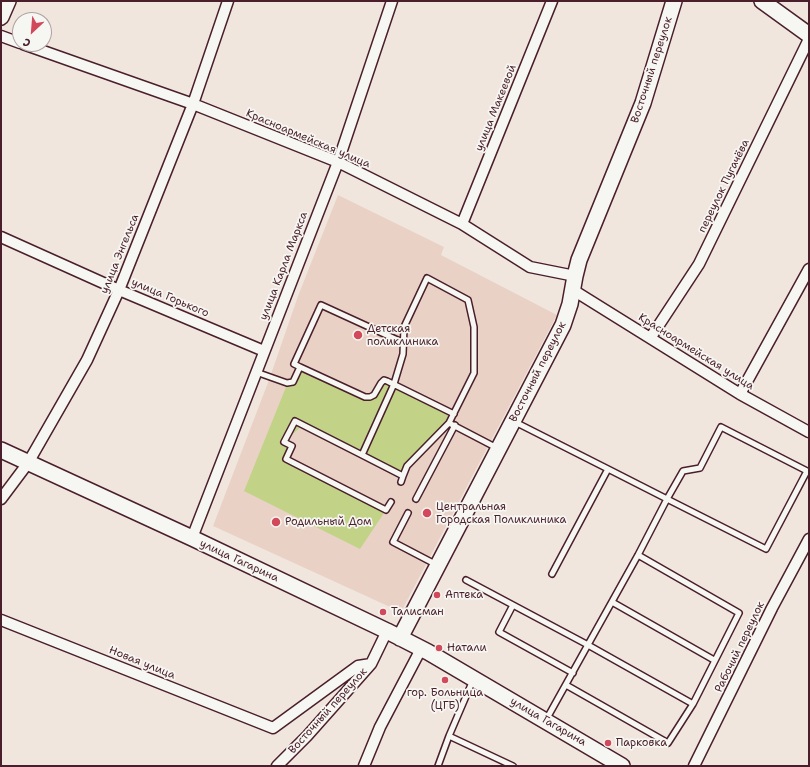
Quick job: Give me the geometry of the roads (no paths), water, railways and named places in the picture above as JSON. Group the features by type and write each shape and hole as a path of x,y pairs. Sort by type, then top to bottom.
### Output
{"street":[{"path":"1,18 8,1"},
{"name":"улица Энгельса","path":"1,499 28,462 87,360 119,290 193,104 228,1"},
{"name":"улица Карла Маркса","path":"192,538 338,162 392,1"},
{"name":"улица Макеевой","path":"462,224 552,1"},
{"name":"Восточный переулок","path":"277,766 307,736 371,664 394,635 438,565 499,449 563,325 584,249 643,103 674,1"},
{"path":"762,1 809,35"},
{"name":"Красноармейская улица","path":"1,36 12,40"},
{"name":"переулок Пугачёва","path":"651,337 699,264 809,39"},
{"name":"Красноармейская улица","path":"44,52 193,104 338,162 462,224 530,267 574,283 651,337 740,394 809,432"},
{"name":"улица Горького","path":"1,237 119,290 264,351"},
{"path":"740,394 809,269"},
{"name":"улица Гагарина","path":"1,450 192,538 394,635 474,679 622,766"},
{"name":"Рабочий переулок","path":"694,766 772,608 809,539"},
{"name":"Новая улица","path":"1,620 273,728 358,666 371,664"},
{"path":"364,766 380,727 421,649"}],"lane":[{"path":"362,455 394,384 403,354 404,326 427,278 468,300 474,327 474,373 449,423 407,466 401,482"},
{"path":"404,343 321,304 294,364 365,396 374,395 384,380 454,414"},
{"path":"256,372 287,383 293,382 300,367"},
{"path":"391,502 386,510 286,459 292,446 284,442 295,421 403,476"},
{"path":"513,422 608,469 667,499 766,549 807,471 721,427 700,468 683,471 667,499 638,555 546,721"},
{"path":"449,423 499,449"},
{"path":"416,500 455,425"},
{"path":"552,574 608,469"},
{"path":"408,513 393,542 438,565"},
{"path":"566,685 668,743 693,704 739,612 638,555"},
{"path":"466,580 588,645 693,704"},
{"path":"612,602 714,660"},
{"path":"513,605 499,632 573,673"},
{"path":"438,766 449,736 474,679"},
{"path":"449,736 512,766"}],"place":[{"name":"Детская поликлиника","path":"358,335"},
{"name":"Центральная Городская Поликлиника","path":"427,513"},
{"name":"Родильный Дом","path":"276,522"},
{"name":"Аптека","path":"437,595"},
{"name":"Талисман","path":"383,612"},
{"name":"Натали","path":"439,648"},
{"name":"гор. Больница (ЦГБ)","path":"445,680"},
{"name":"Парковка","path":"608,743"}]}
